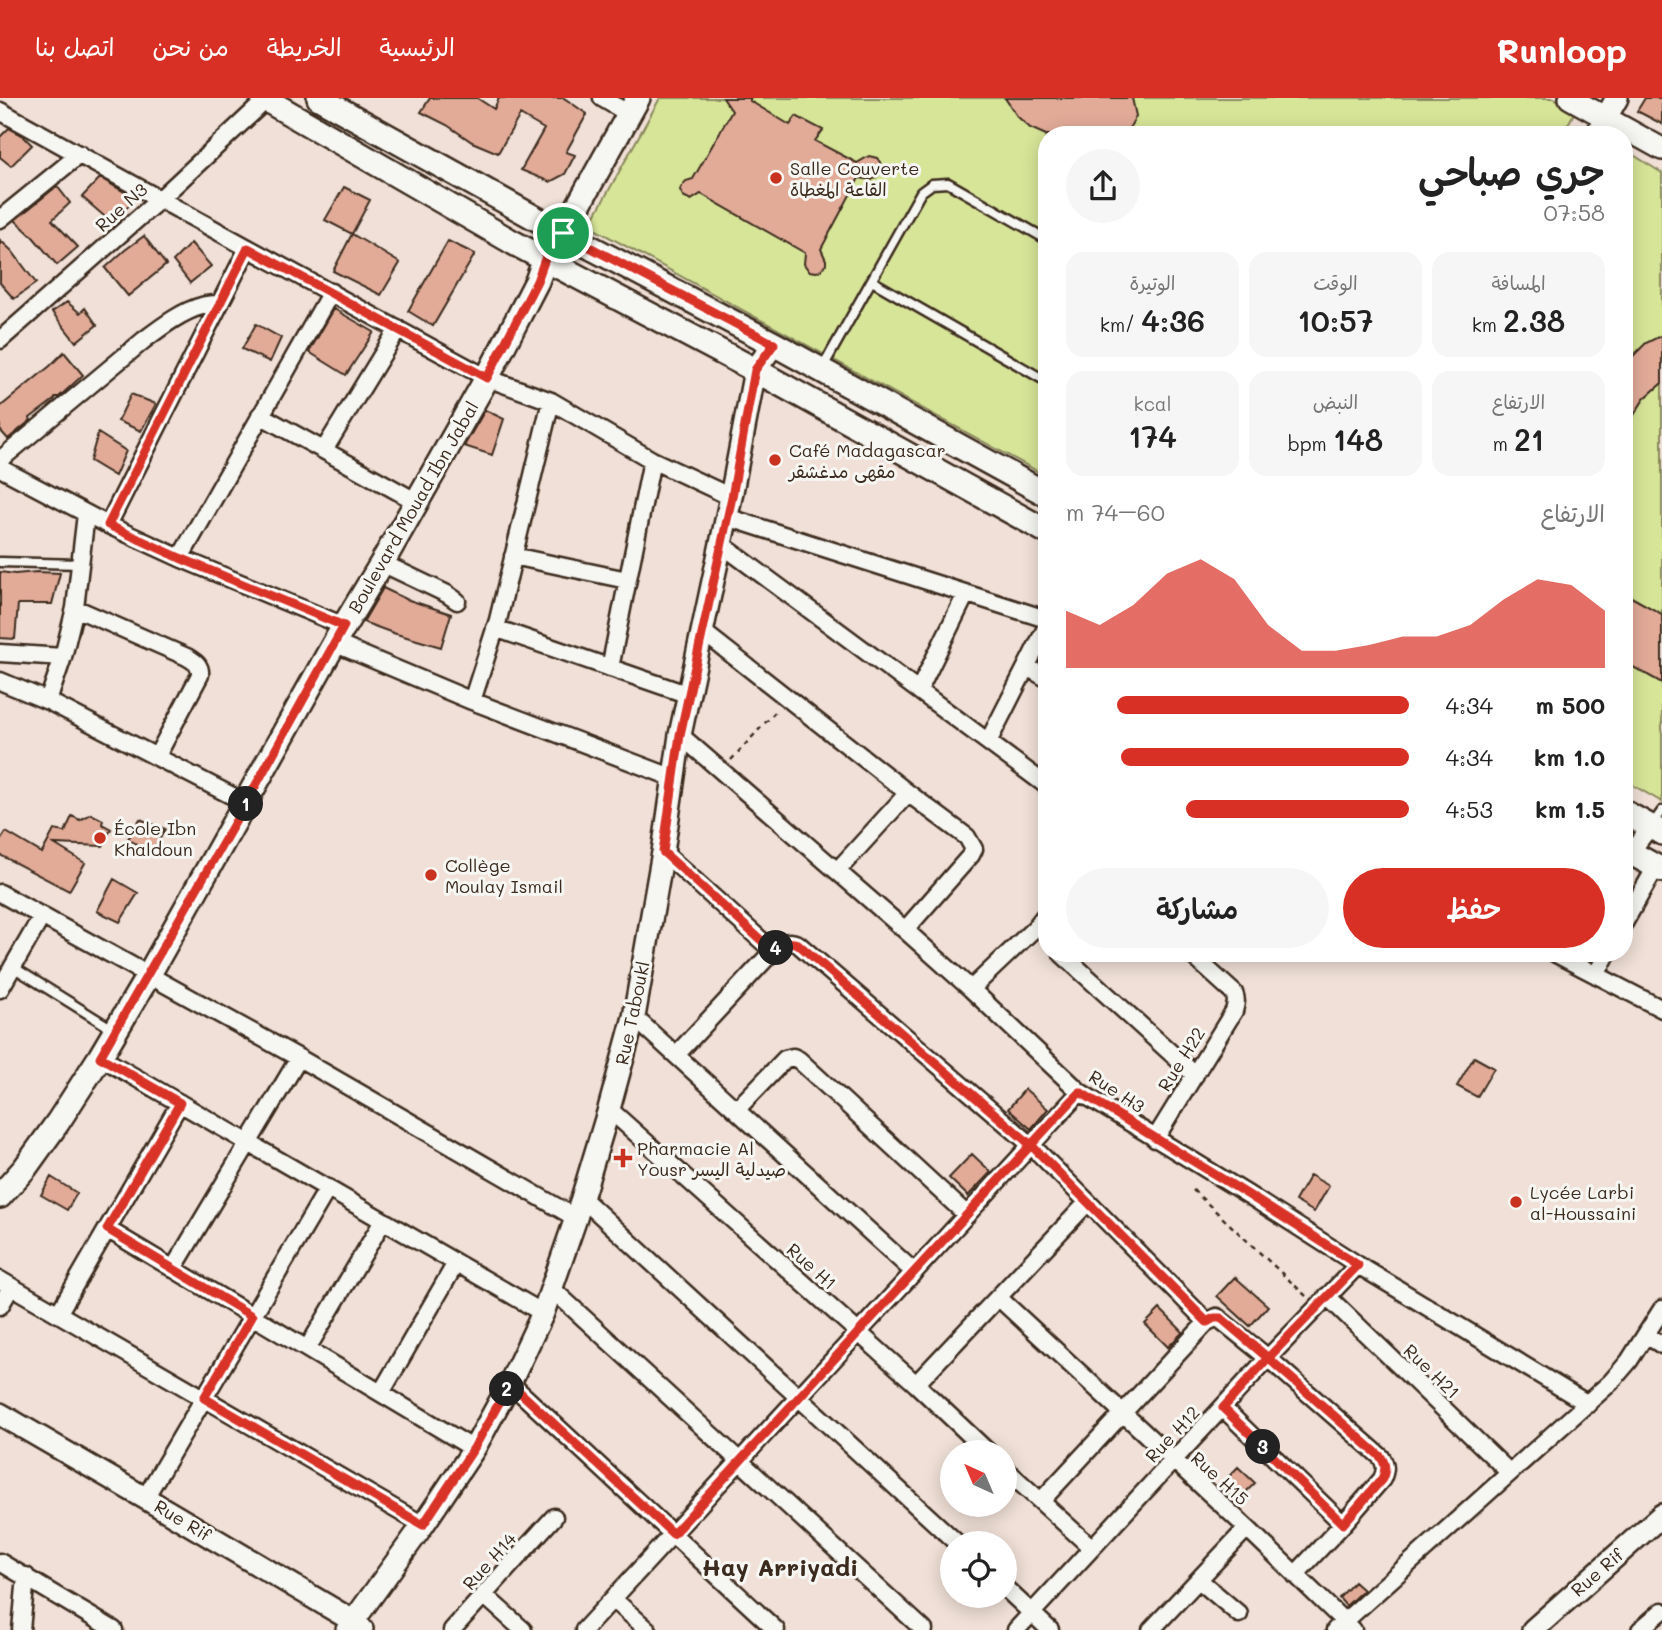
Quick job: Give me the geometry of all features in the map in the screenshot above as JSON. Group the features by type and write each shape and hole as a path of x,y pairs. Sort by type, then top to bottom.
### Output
{"main road":[{"path":"319,98 1038,490"},
{"path":"265,99 545,259 755,370 1038,527"},
{"name":"Boulevard Mouad Ibn Jabal","path":"0,1196 32,1159 100,1057 148,976 487,378 537,281 545,259 563,233 634,106"},
{"path":"1633,816 1658,824"},
{"path":"1633,858 1659,868"}],"street":[{"path":"602,98 634,106"},
{"path":"1570,98 1600,126"},
{"path":"1602,126 1617,98"},
{"name":"Rue N3","path":"0,340 160,199 265,99"},
{"path":"0,111 487,378 551,401 729,507 966,594 1038,616"},
{"path":"1633,139 1662,149"},
{"path":"0,219 80,154"},
{"path":"108,525 248,248"},
{"path":"180,558 331,292"},
{"path":"0,460 166,324 202,306 219,304"},
{"path":"324,450 398,329"},
{"name":"Rue Taboukl","path":"354,1627 474,1448 510,1383 543,1313 579,1208 634,1017 680,735 729,507 755,370 774,344"},
{"path":"472,701 495,628 551,401"},
{"path":"260,415 417,502"},
{"path":"610,667 652,460"},
{"path":"0,468 108,525 472,701 674,778"},
{"path":"48,701 63,657 75,608 86,514"},
{"path":"721,544 1038,779"},
{"path":"513,556 627,580"},
{"path":"382,563 457,601"},
{"path":"919,690 966,594"},
{"path":"75,608 198,664 200,674 157,756"},
{"path":"495,628 688,695"},
{"path":"702,631 967,837 974,849 971,855 905,930"},
{"path":"988,742 1038,644"},
{"path":"0,653 63,657"},
{"path":"1027,667 1038,673"},
{"path":"0,681 48,701 246,803"},
{"name":"Rue H3","path":"680,735 905,930 1080,1092 1588,1404"},
{"path":"837,871 908,793"},
{"path":"1633,848 1658,824"},
{"path":"663,852 773,951"},
{"path":"1633,909 1659,868"},
{"path":"0,893 148,976 579,1208 799,1396 944,1531"},
{"path":"0,989 42,916"},
{"path":"971,989 1038,936"},
{"path":"676,1055 773,951 783,943 798,944 1031,1145 1207,1322"},
{"path":"1071,962 1195,1075"},
{"name":"Rue H22","path":"1155,1139 1234,1011 1234,993 1200,962"},
{"path":"1575,962 1662,1009"},
{"path":"1596,975 1603,962"},
{"path":"634,1017 914,1272"},
{"path":"100,1057 543,1313"},
{"path":"736,1110 785,1059 793,1057 967,1215"},
{"path":"173,1269 299,1058"},
{"path":"584,1630 1080,1092"},
{"path":"58,1314 180,1103"},
{"name":"Rue H1","path":"609,1109 976,1440"},
{"path":"145,1498 328,1188"},
{"path":"916,1384 1088,1202"},
{"path":"307,1349 383,1220"},
{"path":"107,1229 474,1448"},
{"path":"380,1393 456,1263"},
{"name":"Rue H12","path":"1016,1630 1358,1265"},
{"path":"0,1306 6,1283 423,1525"},
{"path":"551,1287 924,1630"},
{"name":"Rue H15","path":"999,1298 1247,1528 1344,1627"},
{"name":"Rue H21","path":"1323,1302 1510,1473"},
{"path":"1344,1627 1622,1371 1662,1309"},
{"path":"1041,1502 1207,1322 1221,1318 1381,1457 1384,1463 1386,1470 1382,1479 1295,1575"},
{"path":"1646,1335 1662,1345"},
{"path":"510,1383 776,1630"},
{"path":"1223,1408 1343,1524"},
{"name":"Rue Rif","path":"0,1414 145,1498 354,1627"},
{"path":"1017,1480 1092,1548"},
{"name":"Rue Rif","path":"1533,1630 1662,1515"},
{"name":"Rue H14","path":"452,1630 554,1517"},
{"path":"1155,1629 1247,1528"},
{"path":"0,1562 114,1630"},
{"path":"21,1630 26,1576"},
{"path":"1199,1580 1239,1614"},
{"path":"484,1595 523,1630"},
{"path":"613,1599 649,1630"},
{"path":"1017,1599 1051,1630"},
{"path":"1640,1630 1662,1611"}],"lane":[{"path":"822,370 921,192 932,184 948,183 1038,234"},
{"path":"872,281 1038,376"},
{"path":"0,562 81,564"},
{"path":"13,967 116,1031"}],"path":[{"path":"722,770 788,698"},
{"path":"1193,1190 1323,1302"}],"green space":[{"path":"660,98 1554,98 1576,110 1567,126 1038,126 1038,472 589,226"},
{"path":"1633,155 1662,173 1662,802 1633,785"}],"building":[{"path":"430,98 477,98 494,109 499,98 564,98 587,114 566,152 575,155 565,174 550,182 521,170 544,129 520,115 498,153 472,142 421,112"},
{"name":"Salle Couverte القاعة المغطاة","path":"723,98 750,98 750,101 790,125 796,116 823,130 815,141 857,163 869,156 880,162 881,170 878,176 872,180 859,178 821,249 826,264 821,270 809,271 804,264 805,253 701,194 691,200 683,196 680,190 682,186 693,179 732,111"},
{"path":"1005,98 1132,98 1136,116 1131,126 1038,126 1038,132 1017,116"},
{"path":"1645,98 1662,98 1662,124 1637,111"},
{"path":"9,128 32,145 11,166 0,157 0,137"},
{"path":"100,178 126,193 133,202 111,222 82,197"},
{"path":"57,186 70,203 52,220 78,247 57,265 15,220"},
{"path":"344,187 370,200 352,234 325,220"},
{"path":"352,234 400,263 381,295 333,271"},
{"path":"144,236 166,265 128,296 105,268"},
{"path":"0,240 12,251 36,283 14,299 0,283"},
{"path":"448,241 475,254 433,326 408,311"},
{"path":"191,243 211,266 190,283 173,261"},
{"path":"67,302 80,313 85,308 97,325 76,342 52,312"},
{"path":"334,309 374,332 346,375 309,352"},
{"path":"256,324 281,338 270,362 242,349"},
{"path":"1662,335 1662,383 1644,399 1633,417 1633,356 1646,343"},
{"path":"64,352 83,375 8,439 0,430 0,407"},
{"path":"131,394 156,404 141,431 118,421"},
{"path":"485,410 504,419 492,455 464,446"},
{"path":"98,433 126,451 115,476 90,461"},
{"path":"0,572 60,573 52,604 18,604 15,639 0,638"},
{"path":"383,588 451,614 441,647 363,622"},
{"path":"1633,598 1662,614 1662,683 1633,667"},
{"path":"91,814 103,820 102,824 111,829 103,846 54,844 85,863 69,891 0,855 0,841 6,832 42,853 54,830 65,832 72,816 80,820"},
{"path":"140,819 165,829 152,853 128,839"},
{"path":"114,879 138,893 120,922 97,911"},
{"path":"1474,1057 1494,1068 1477,1097 1457,1086"},
{"path":"1025,1089 1048,1109 1031,1129 1008,1109"},
{"path":"972,1154 991,1172 968,1196 949,1178"},
{"path":"1310,1175 1329,1186 1314,1212 1295,1201"},
{"path":"51,1177 77,1193 67,1210 41,1195"},
{"path":"1235,1277 1268,1306 1250,1326 1217,1296"},
{"path":"1160,1309 1183,1332 1168,1347 1145,1324"},
{"path":"1238,1467 1255,1483 1237,1501 1220,1486"},
{"path":"1354,1582 1363,1590 1346,1606 1339,1598"}],"place":[{"name":"Salle Couverte القاعة المغطاة","path":"776,178"},
{"name":"Café Madagascar مقهى مدغشقر","path":"775,460"},
{"name":"École Ibn Khaldoun","path":"100,838"},
{"name":"Collège Moulay Ismail","path":"431,875"},
{"name":"Pharmacie Al Yousr صيدلية اليسر","path":"623,1158"},
{"name":"Lycée Larbi al-Houssaini","path":"1516,1202"}],"district":[{"name":"Hay Arriyadi","path":"780,1566"}],"route":[{"path":"563,233 545,259 537,281 487,378 248,248 108,525 344,626 100,1057 180,1103 107,1229 252,1316 204,1398 423,1525 474,1448 510,1383 673,1534 1031,1145 1207,1322 1221,1318 1268,1358 1223,1408 1343,1524 1382,1479 1386,1470 1384,1463 1381,1457 1268,1358 1358,1265 1080,1092 1031,1145 798,944 783,943 773,951 663,852 680,735 732,497 755,370 774,344 563,233"}]}
